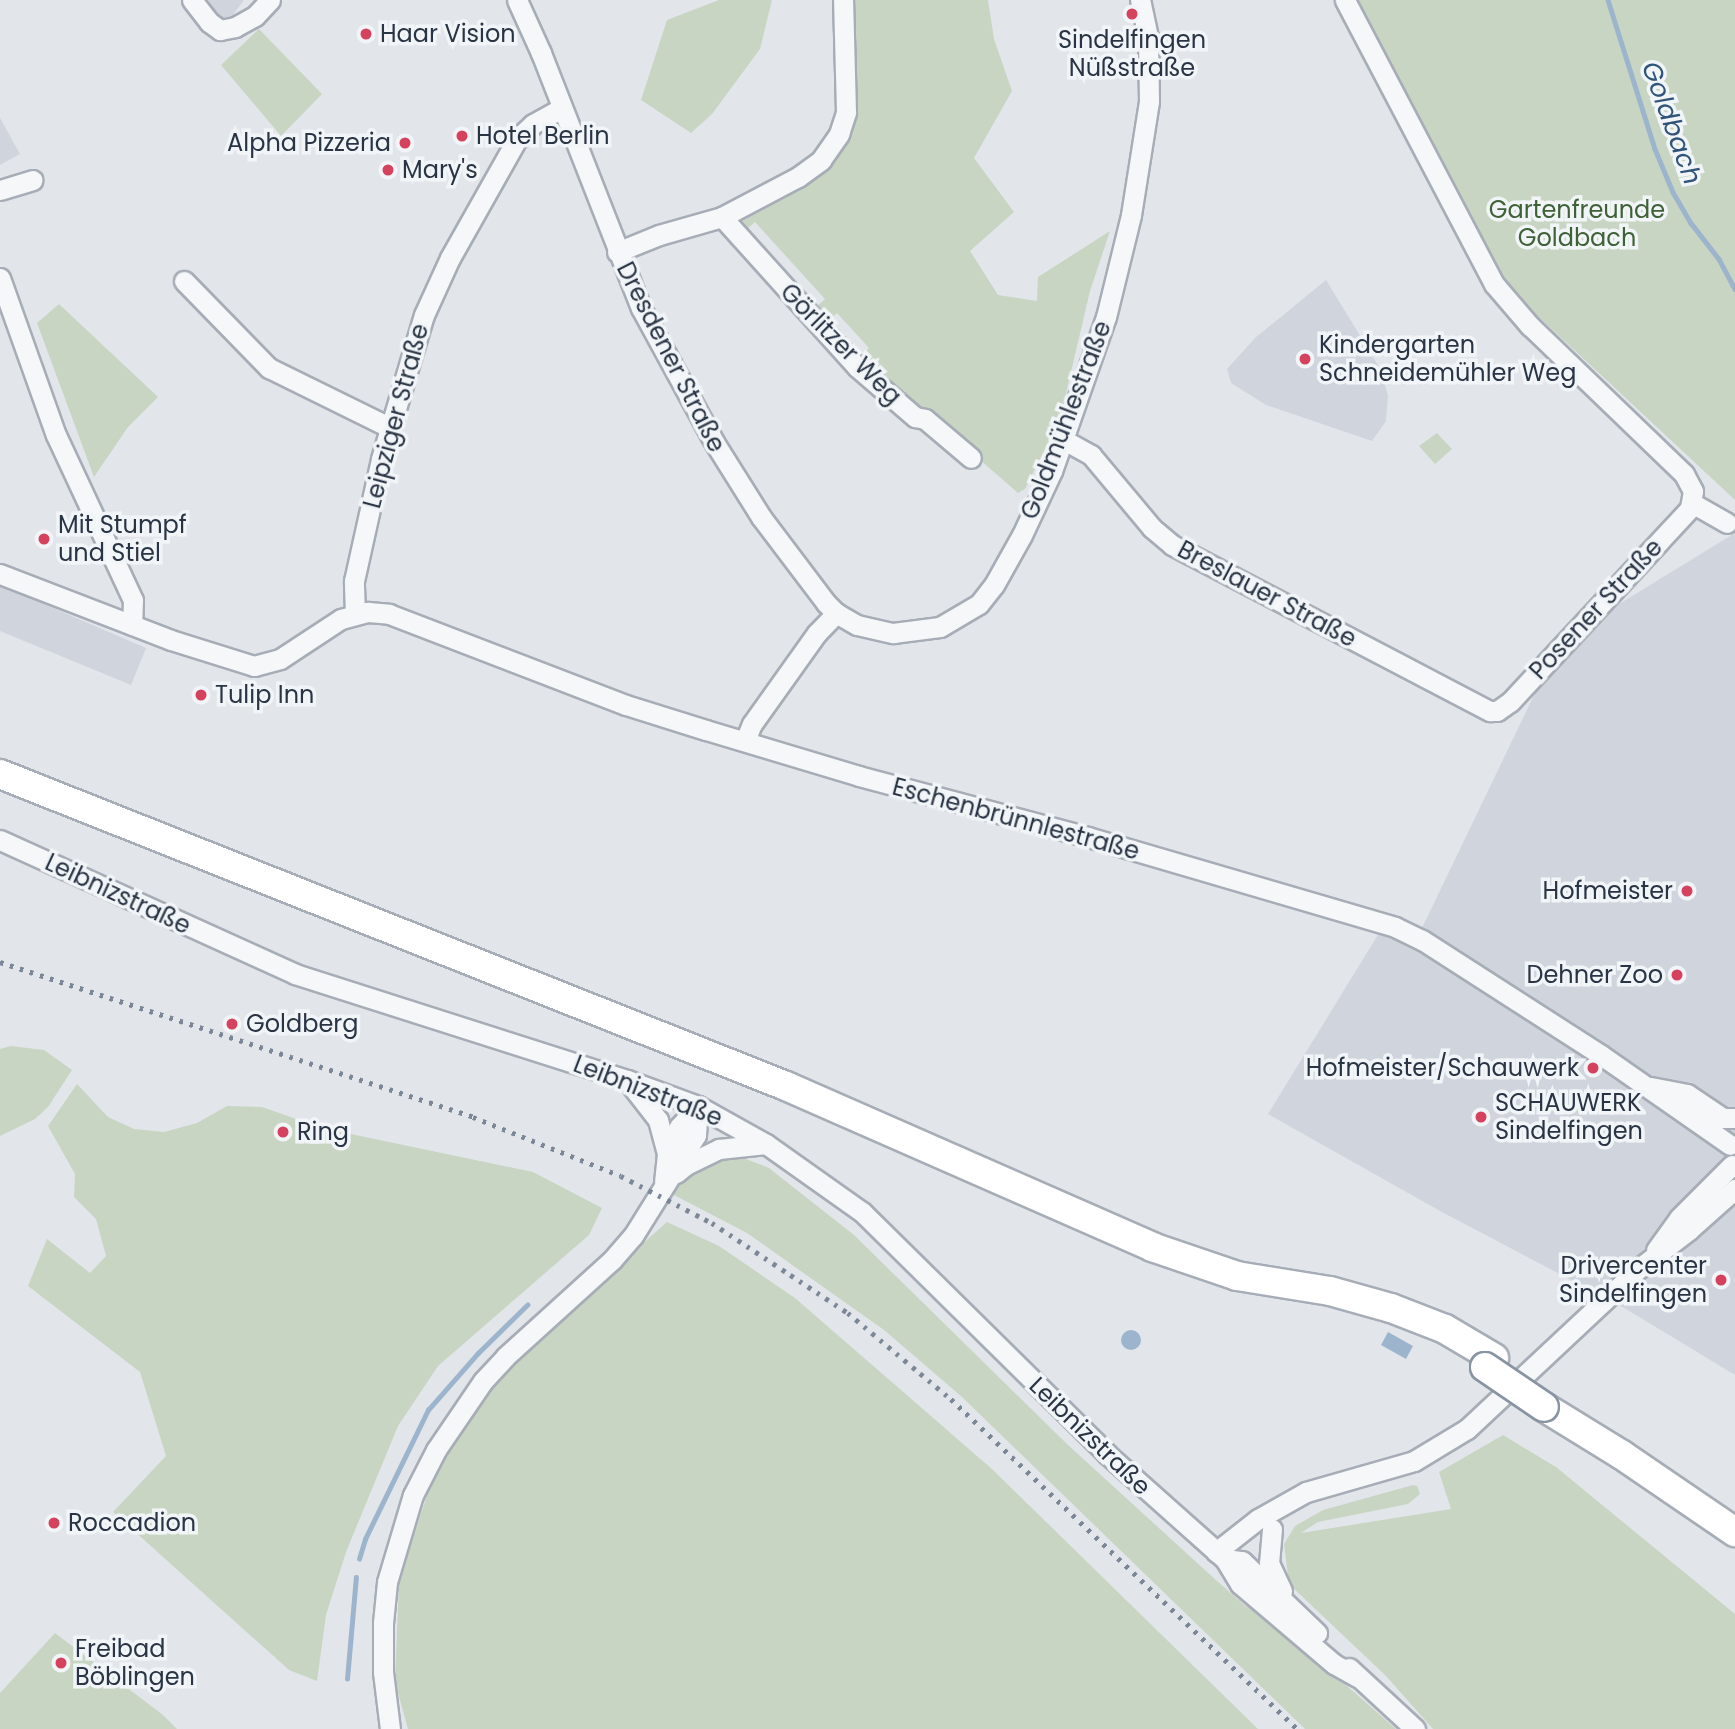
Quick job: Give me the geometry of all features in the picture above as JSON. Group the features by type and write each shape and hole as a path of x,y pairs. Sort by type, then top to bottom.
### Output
{"highway":[{"path":"0,774 786,1086 1152,1247 1237,1276 1319,1289 1391,1308 1457,1335 1490,1363 1549,1402 1735,1517"},
{"path":"0,793 793,1109 1177,1277 1252,1297 1304,1303 1374,1317 1490,1363"},
{"path":"1549,1402 1735,1532"}],"street":[{"path":"192,0 209,22 220,30 235,27 255,16 270,0"},
{"name":"Dresdener Straße","path":"517,0 617,251 660,346 720,452 775,536 836,613"},
{"path":"617,251 659,235 722,217 813,167 829,151 839,134 846,113 848,91 843,0"},
{"name":"Goldmühlestraße","path":"836,613 874,631 917,632 940,627 979,604 994,585 1022,535 1064,440 1106,317 1125,244 1140,164 1150,82 1148,37 1140,0"},
{"path":"1345,0 1494,284 1530,326 1684,474 1693,492 1692,503 1727,523"},
{"name":"Leipziger Straße","path":"355,614 354,581 389,427 415,337 450,258 517,139 533,124 562,108"},
{"path":"0,190 33,180"},
{"name":"Görlitzer Weg","path":"722,217 857,367 915,417 925,419 971,458"},
{"path":"0,278 56,435 133,600 132,625"},
{"path":"184,281 269,368 389,427"},
{"name":"Breslauer Straße","path":"1064,440 1091,455 1152,528 1172,545 1422,676 1497,711"},
{"name":"Posener Straße","path":"1497,711 1510,702 1692,503"},
{"path":"0,574 230,661 254,666 280,659 341,619 355,614"},
{"name":"Eschenbrünnlestraße","path":"355,614 380,612 401,617 626,705 859,776 1088,837 1395,927 1422,940 1733,1140"},
{"path":"745,741 752,724 817,633 836,613"},
{"name":"Leibnizstraße","path":"0,840 295,974 627,1080 698,1107 766,1143 862,1212 1107,1454 1221,1555"},
{"path":"627,1080 659,1120 667,1154"},
{"name":"Eschenbrünnlestraße","path":"1650,1087 1687,1094 1723,1118 1735,1118"},
{"path":"664,1183 667,1154 679,1128 698,1107"},
{"path":"390,1729 383,1672 383,1623 387,1582 413,1495 436,1450 483,1381 505,1357 612,1260 633,1236 696,1135 698,1107"},
{"path":"1652,1256 1679,1218 1733,1168 1733,1140"},
{"path":"664,1183 686,1165 719,1149 766,1143"},
{"path":"1221,1555 1258,1519 1292,1499 1323,1485 1414,1461 1440,1447 1494,1407 1652,1256 1689,1230 1735,1189"},
{"path":"1221,1555 1248,1554 1272,1529 1292,1499"},
{"path":"1272,1529 1268,1554 1272,1572 1303,1620"},
{"path":"1221,1555 1242,1561 1357,1677 1415,1729"},
{"path":"1221,1555 1240,1584 1334,1664 1357,1677"}],"shaded area":[{"path":"198,0 244,0 232,16 219,19"},
{"path":"0,118 20,154 0,165"},
{"name":"Kindergarten Schneidemühler Weg","path":"1326,280 1381,370 1388,396 1386,421 1372,441 1266,405 1231,383 1227,369 1255,338"},
{"path":"1735,533 1735,1375 1626,1309 1440,1211 1268,1114 1387,920 1422,928 1536,691 1619,604"},
{"path":"0,585 146,648 131,685 0,631"}],"green space":[{"path":"719,0 772,0 760,49 712,114 691,133 641,100 667,20"},
{"path":"852,0 988,0 994,39 1012,91 974,158 1014,212 970,251 998,295 1037,301 1038,277 1110,231 1090,291 1060,419 1025,489 1018,493 940,425 904,404 860,357 869,348 837,313 827,322 815,308 825,299 755,222 745,231 739,223 806,186 837,160 852,109"},
{"name":"Gartenfreunde Goldbach","path":"1358,0 1735,0 1735,500 1499,280"},
{"path":"259,29 322,94 281,136 221,65"},
{"path":"59,304 158,397 128,427 94,477 37,323"},
{"path":"1437,433 1452,449 1435,464 1419,446"},
{"path":"11,1046 44,1050 72,1070 48,1107 35,1119 0,1136 0,1049"},
{"path":"77,1084 108,1117 134,1129 164,1132 197,1123 227,1106 262,1107 322,1128 533,1172 602,1208 589,1235 438,1366 398,1426 346,1552 326,1615 317,1681 289,1670 113,1512 166,1456 140,1372 28,1286 47,1239 90,1273 106,1256 96,1219 74,1197 75,1174 48,1126"},
{"path":"712,1158 746,1159 769,1168 854,1235 1068,1445 1217,1581 1247,1607 1252,1602 1396,1729 1305,1729 962,1397 884,1330 747,1233 672,1194 688,1173"},
{"path":"667,1222 719,1246 795,1298 992,1469 1258,1729 408,1729 395,1682 399,1581 441,1452 522,1351"},
{"path":"1503,1435 1556,1467 1735,1614 1735,1729 1433,1729 1386,1676 1289,1584 1284,1544 1295,1526 1323,1510 1413,1485 1417,1486 1420,1494 1408,1504 1318,1522 1301,1533 1451,1509 1439,1472"},
{"name":"Freibad Böblingen","path":"55,1633 163,1715 177,1729 0,1729 0,1693"}],"water":[{"path":"1131,1330 1138,1333 1141,1340 1138,1347 1131,1350 1124,1347 1121,1340 1124,1333"},
{"path":"1388,1332 1413,1346 1406,1359 1381,1345"}],"waterway":[{"name":"Goldbach","path":"1608,0 1655,149 1673,192 1691,223 1719,259 1735,289"},
{"path":"359,1559 365,1539 428,1410 478,1353 527,1305"},
{"path":"347,1679 356,1577"}],"railway":[{"path":"0,962 473,1117 621,1176 712,1223 848,1313 951,1399 1297,1729"}],"place":[{"name":"Sindelfingen Nüßstraße","path":"1132,14"},
{"name":"Haar Vision","path":"366,34"},
{"name":"Hotel Berlin","path":"462,136"},
{"name":"Alpha Pizzeria","path":"405,143"},
{"name":"Mary's","path":"388,170"},
{"name":"Kindergarten Schneidemühler Weg","path":"1305,359"},
{"name":"Mit Stumpf und Stiel","path":"44,539"},
{"name":"Tulip Inn","path":"201,695"},
{"name":"Hofmeister","path":"1687,891"},
{"name":"Dehner Zoo","path":"1677,975"},
{"name":"Goldberg","path":"232,1024"},
{"name":"Hofmeister/Schauwerk","path":"1593,1068"},
{"name":"SCHAUWERK Sindelfingen","path":"1481,1117"},
{"name":"Ring","path":"283,1132"},
{"name":"Drivercenter Sindelfingen","path":"1721,1280"},
{"name":"Roccadion","path":"54,1523"},
{"name":"Freibad Böblingen","path":"61,1663"}]}
